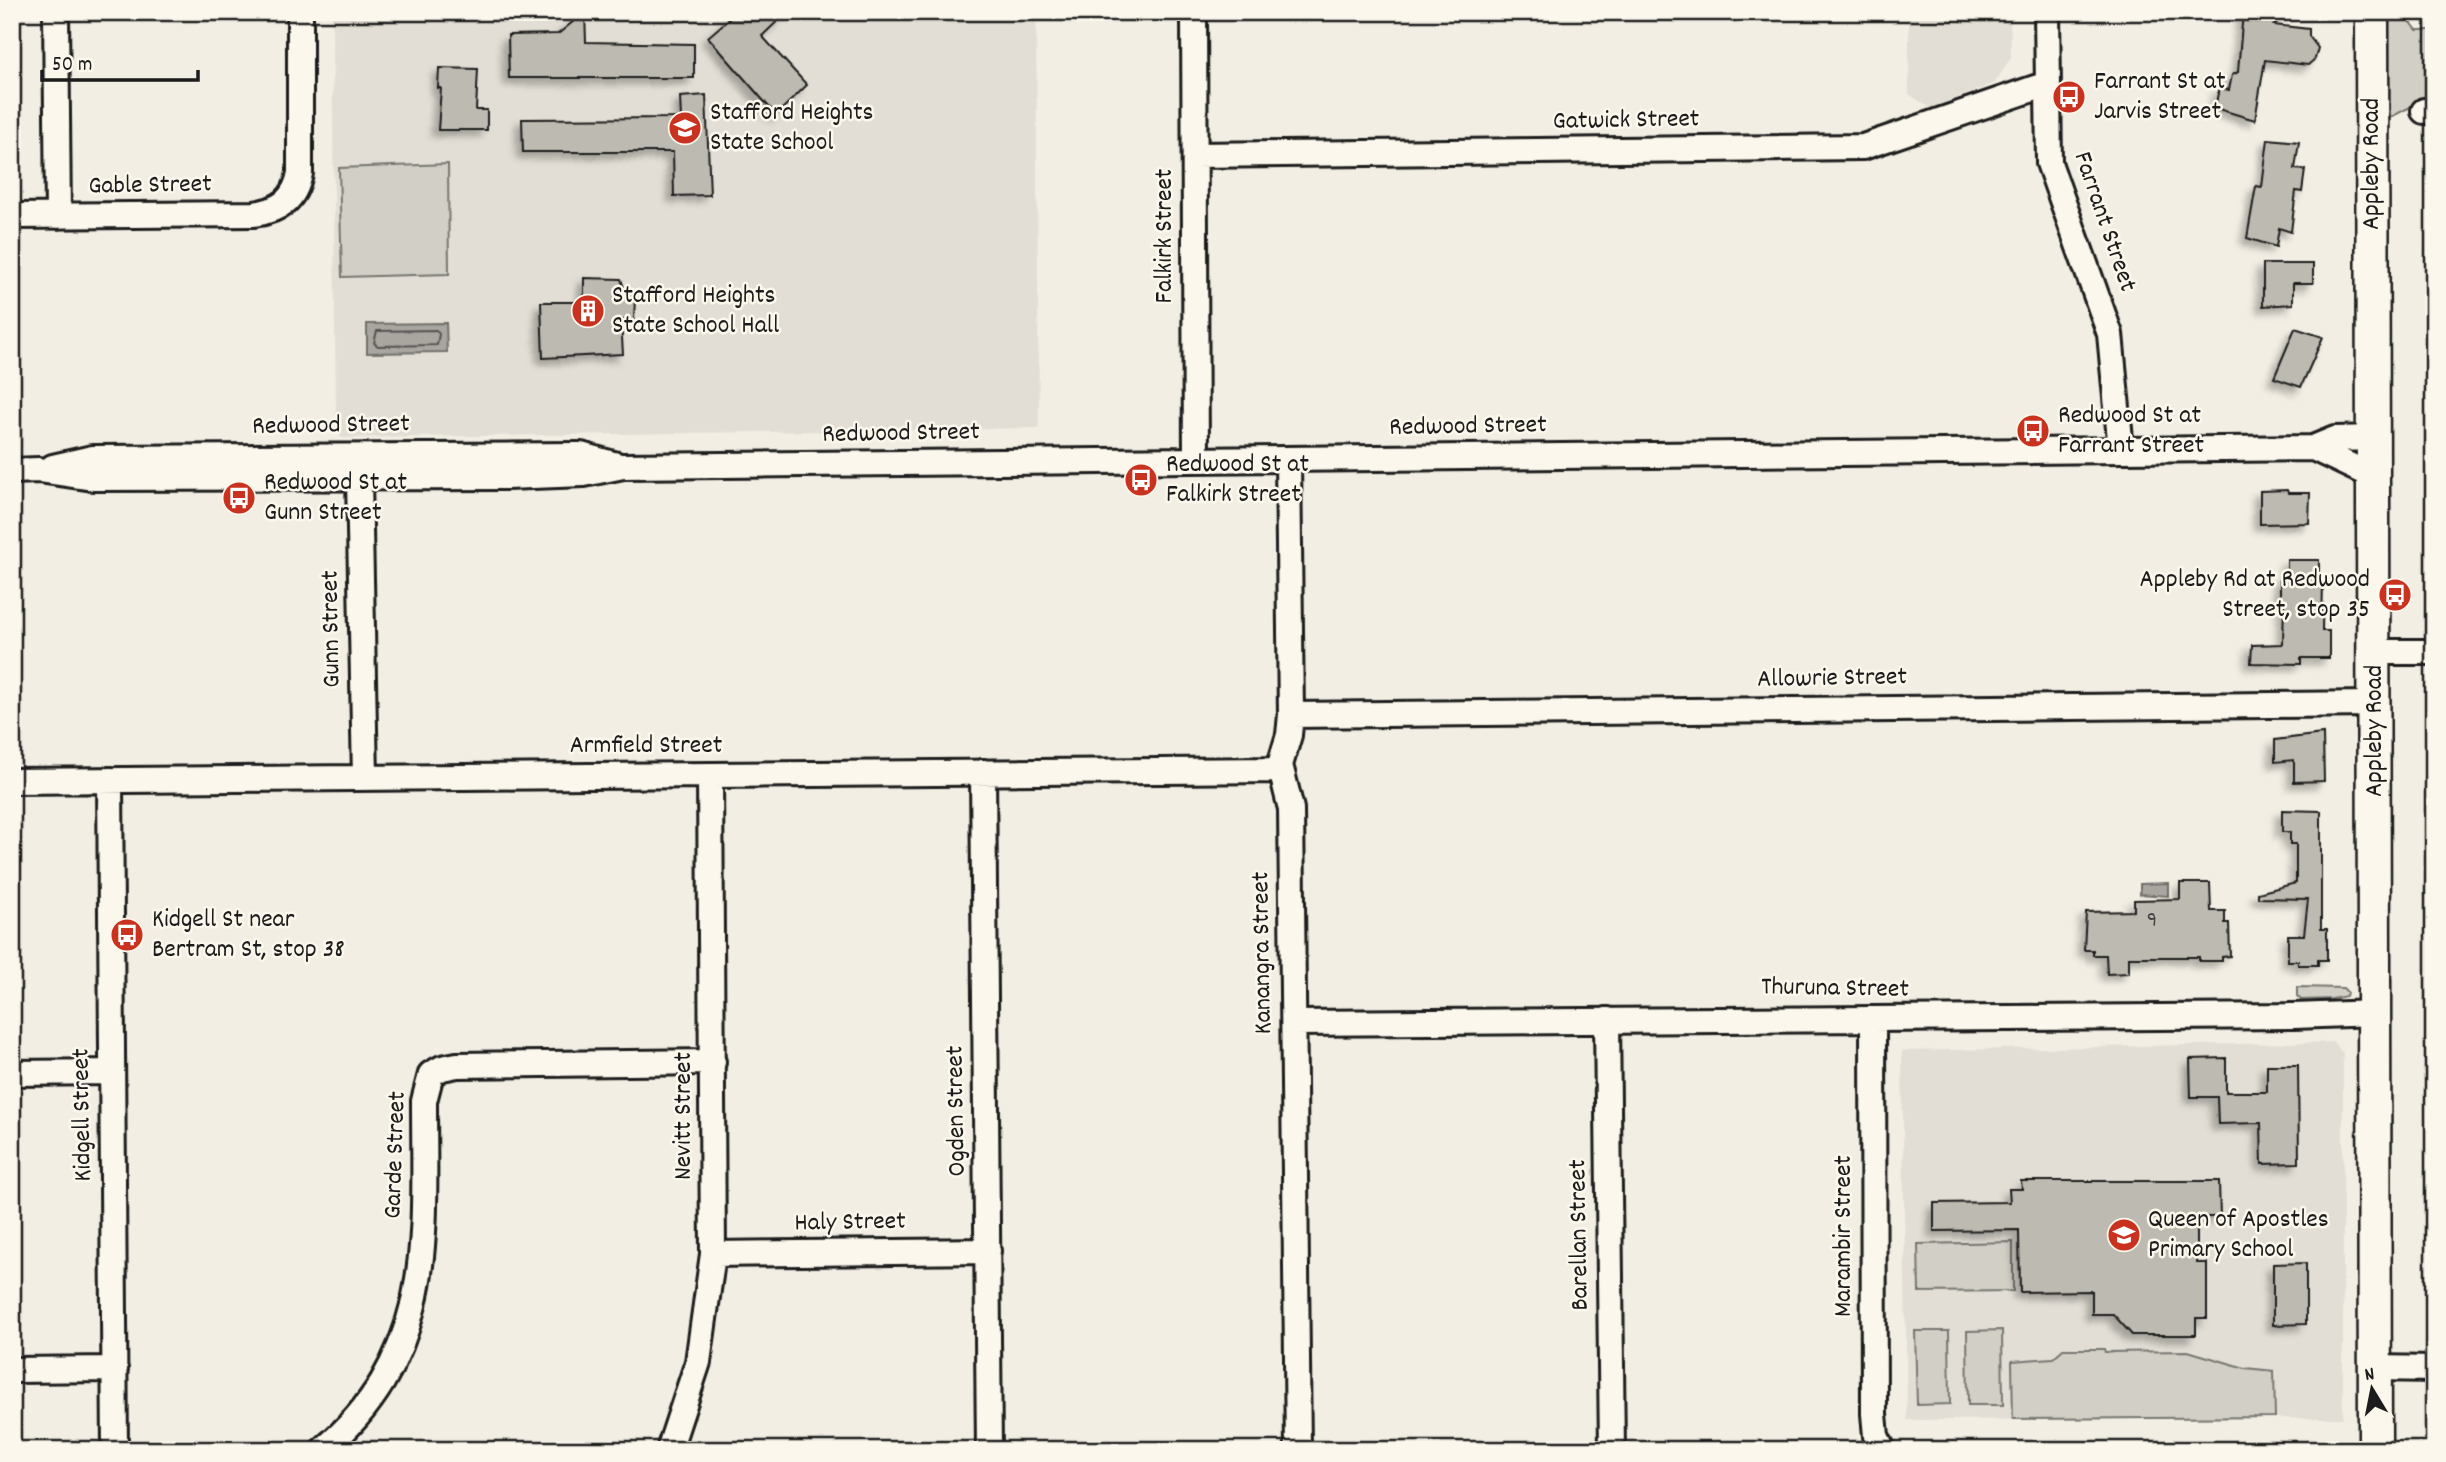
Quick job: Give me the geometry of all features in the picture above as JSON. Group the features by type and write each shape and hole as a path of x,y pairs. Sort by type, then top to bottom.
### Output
{"main road":[{"name":"Appleby Road","path":"2372,12 2375,1450"}],"street":[{"path":"56,12 58,216"},
{"name":"Gable Street","path":"12,216 254,214 286,203 298,185 301,162 300,12"},
{"name":"Falkirk Street","path":"1194,12 1196,460"},
{"name":"Farrant Street","path":"2047,12 2049,163 2110,334 2121,450"},
{"name":"Gatwick Street","path":"1195,155 1863,147 2047,84"},
{"name":"Redwood Street","path":"39,470 93,478 359,479 583,474 623,466 2313,448 2335,439 2374,438"},
{"name":"Redwood Street","path":"2313,448 2374,477"},
{"name":"Redwood Street","path":"12,471 39,470 93,458 504,454 581,455 623,466"},
{"name":"Kanangra Street","path":"1288,458 1291,715 1280,770 1289,793 1291,810 1298,1450"},
{"name":"Gunn Street","path":"359,479 365,778"},
{"path":"2375,652 2434,652"},
{"name":"Allowrie Street","path":"1291,715 2375,704"},
{"name":"Armfield Street","path":"12,782 1280,770"},
{"name":"Ogden Street","path":"983,772 989,1450"},
{"name":"Nevitt Street","path":"669,1450 698,1363 713,1254 710,775"},
{"name":"Kidgell Street","path":"110,780 115,1450"},
{"name":"Thuruna Street","path":"1294,1023 1873,1020 2375,1013"},
{"name":"Barellan Street","path":"1608,1020 1612,1450"},
{"name":"Marambir Street","path":"1873,1020 1874,1414 1876,1436 1883,1450"},
{"name":"Garde Street","path":"323,1450 346,1429 375,1393 401,1345 411,1317 421,1273 424,1101 431,1074 457,1065 713,1062"},
{"path":"12,1073 112,1072"},
{"name":"Haly Street","path":"713,1254 988,1251"},
{"path":"2375,1368 2434,1368"},
{"path":"12,1370 115,1369"}],"shaded area":[{"name":"Stafford Heights State School","path":"332,12 1036,12 1039,428 341,438 336,419"},
{"path":"1909,12 2010,12 2011,57 1995,83 1931,109 1909,94"},
{"path":"2386,12 2403,12 2417,30 2434,30 2434,101 2416,104 2387,119"},
{"path":"448,164 449,274 342,277 339,168"},
{"path":"2297,987 2343,988 2347,992 2346,996 2332,999 2301,1000 2297,996"},
{"name":"Queen of Apostles Primary School","path":"2333,1042 2343,1053 2343,1418 1907,1420 1902,1051"},
{"path":"2013,1242 2013,1291 1919,1292 1918,1244"},
{"path":"2002,1330 2003,1405 1968,1405 1967,1331"},
{"path":"1915,1331 1949,1331 1950,1404 1917,1405"},
{"path":"2063,1349 2104,1349 2105,1352 2188,1351 2245,1368 2274,1371 2275,1417 2013,1419 2012,1361 2053,1358"}],"water":[{"path":"446,323 447,352 367,353 367,324"},
{"path":"2168,883 2168,896 2140,894 2140,884"}],"building":[{"path":"585,12 586,42 694,44 694,78 509,78 508,35 558,34"},
{"path":"737,12 787,12 762,36 807,85 776,115 708,37"},
{"path":"2243,12 2289,12 2274,25 2309,29 2309,36 2318,48 2315,59 2308,65 2265,60 2255,120 2215,108 2219,88 2229,90 2232,75 2238,72"},
{"path":"439,68 478,69 476,110 487,110 487,130 438,130 441,88 438,88"},
{"path":"706,95 710,195 674,196 673,152 523,152 522,119 681,118 680,97"},
{"path":"2268,139 2299,142 2295,169 2305,170 2302,192 2296,191 2291,232 2279,228 2276,247 2247,238 2256,186 2262,187"},
{"path":"2263,264 2313,264 2313,283 2293,283 2293,304 2263,306"},
{"name":"Stafford Heights State School Hall","path":"584,278 621,279 626,294 635,298 634,320 621,320 623,354 543,358 541,302 584,302"},
{"path":"2295,328 2323,337 2301,387 2274,378"},
{"path":"2287,490 2288,493 2310,493 2309,523 2260,524 2260,491"},
{"path":"2287,560 2319,560 2319,581 2323,581 2322,631 2329,631 2329,658 2301,658 2301,664 2251,663 2252,645 2283,644 2284,603 2280,603 2280,578 2287,577"},
{"path":"2323,734 2324,781 2294,782 2294,760 2275,762 2275,740"},
{"path":"2282,810 2321,811 2321,929 2327,929 2327,960 2318,960 2318,965 2298,965 2298,961 2288,961 2288,935 2304,935 2308,899 2258,898 2258,893 2296,883 2296,844 2290,844 2290,832 2282,832"},
{"path":"2180,883 2210,883 2211,911 2225,911 2225,923 2229,923 2230,956 2222,957 2222,961 2199,961 2199,957 2129,957 2129,973 2107,974 2106,955 2093,955 2093,950 2084,950 2086,912 2134,911 2134,900 2180,899"},
{"path":"2226,1058 2226,1092 2267,1092 2267,1065 2298,1065 2299,1163 2262,1164 2261,1123 2218,1124 2217,1097 2191,1097 2190,1059"},
{"path":"2021,1181 2219,1181 2220,1217 2197,1217 2197,1263 2207,1263 2207,1318 2196,1318 2196,1335 2132,1335 2113,1314 2092,1314 2092,1291 2020,1292 2019,1230 1934,1231 1934,1203 2010,1202 2009,1189 2022,1189"},
{"path":"2306,1263 2306,1324 2273,1325 2273,1264"}],"place":[{"name":"Farrant St at Jarvis Street","path":"2069,97"},
{"name":"Stafford Heights State School","path":"685,128"},
{"name":"Stafford Heights State School Hall","path":"588,311"},
{"name":"Redwood St at Farrant Street","path":"2033,431"},
{"name":"Redwood St at Falkirk Street","path":"1141,480"},
{"name":"Redwood St at Gunn Street","path":"239,498"},
{"name":"Appleby Rd at Redwood Street, stop 35","path":"2395,595"},
{"name":"Kidgell St near Bertram St, stop 38","path":"127,935"},
{"name":"Queen of Apostles Primary School","path":"2124,1235"}]}
